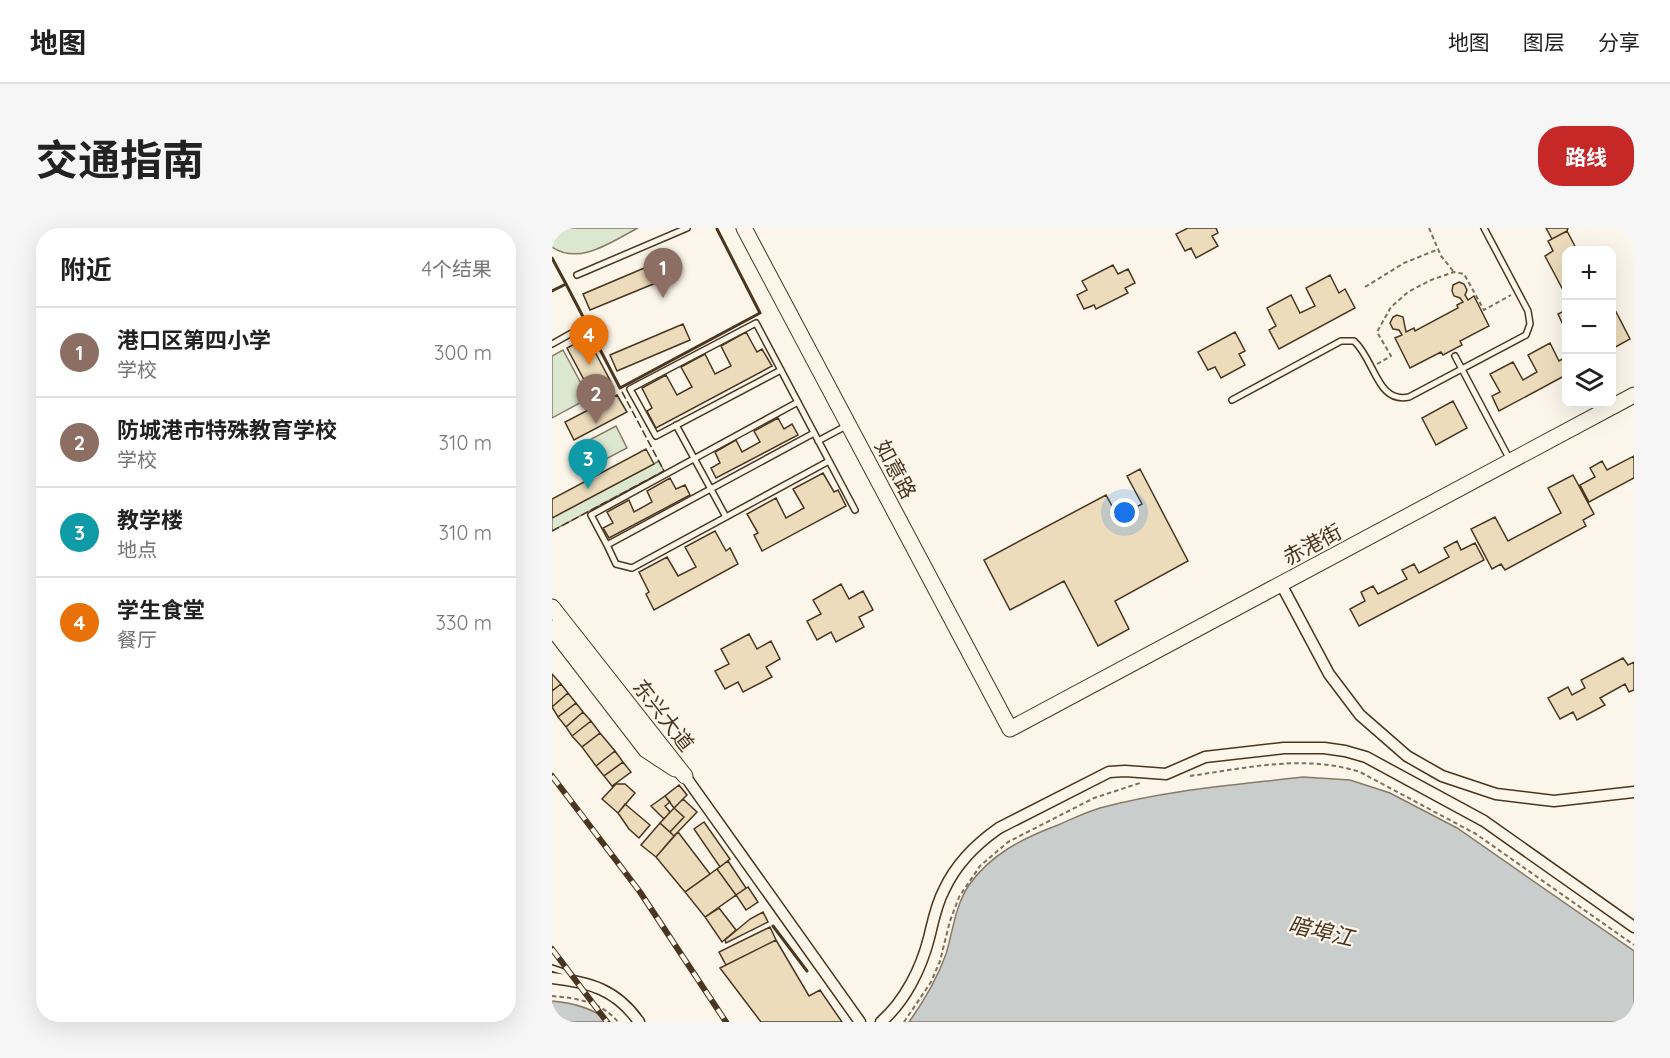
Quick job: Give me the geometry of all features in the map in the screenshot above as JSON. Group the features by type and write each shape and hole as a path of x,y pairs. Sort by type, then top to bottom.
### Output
{"street":[{"name":"如意路","path":"744,228 1010,729"},
{"name":"赤港街","path":"1010,729 1634,395"},
{"path":"1281,584 1329,674 1360,715 1407,756 1442,776 1496,794 1554,801 1634,792"},
{"name":"东兴大道","path":"552,607 685,776"},
{"name":"东兴大道","path":"552,628 646,750 685,776"},
{"path":"881,1022 897,1004 916,974 944,889 961,863 982,839 1109,772 1166,774 1205,757 1284,748 1324,748 1366,757 1484,821 1634,927"},
{"path":"685,776 860,1022"},
{"path":"552,978 570,980 609,992 623,1002 639,1022"}],"lane":[{"path":"577,275 687,228"},
{"path":"1232,400 1341,341 1354,341 1362,349 1389,395 1399,399 1409,397 1526,335 1530,324 1528,311 1484,228"},
{"path":"780,370 656,436 630,389 756,323 855,510"},
{"path":"552,344 577,330"},
{"path":"1455,356 1510,461"},
{"path":"798,402 591,515 606,545 616,564 632,568 829,461"},
{"path":"676,425 726,518"},
{"path":"818,441 849,425"},
{"path":"606,545 814,433"},
{"path":"552,968 564,972 570,980"}],"path":[{"path":"1429,228 1441,256 1454,272"},
{"path":"1365,287 1404,263 1439,249"},
{"path":"1371,366 1390,356 1377,332 1390,307 1408,292 1431,280 1454,272 1464,274 1484,310 1518,291"},
{"path":"1185,777 1285,763 1322,763 1360,772 1476,834 1634,945"},
{"path":"904,1022 931,981 940,961 954,910 964,889 980,866 1008,842 1094,798 1141,783"},
{"path":"552,996 568,997 601,1007 612,1014 618,1022"}],"green space":[{"path":"552,228 638,228 596,250 574,254 552,247"},
{"path":"563,350 589,398 552,418 552,356"},
{"path":"616,426 627,448 587,469 576,447"},
{"path":"659,461 664,471 552,531 552,518"}],"water":[{"name":"暗埠江","path":"1303,777 1350,780 1390,793 1457,828 1634,951 1634,1022 909,1022 930,990 946,954 957,910 964,893 987,864 1009,848 1100,808 1201,789"},
{"path":"552,1001 583,1007 610,1022 552,1022"}],"building":[{"path":"1188,228 1216,228 1218,233 1212,236 1218,246 1196,258 1191,248 1185,251 1176,234"},
{"path":"1546,228 1568,228 1567,231 1552,239"},
{"path":"1567,231 1575,246 1562,246 1562,288 1545,256 1553,251 1548,241"},
{"path":"656,263 663,280 590,310 583,294"},
{"path":"1113,265 1118,274 1128,269 1135,283 1125,288 1128,293 1096,309 1094,305 1084,309 1077,295 1087,290 1082,281"},
{"path":"1330,275 1339,293 1345,289 1355,308 1279,349 1269,330 1276,326 1267,308 1291,295 1300,313 1315,306 1306,288"},
{"path":"1459,282 1464,284 1467,290 1465,295 1468,300 1474,296 1489,326 1460,341 1462,345 1443,355 1441,352 1410,368 1395,338 1402,335 1399,330 1393,329 1390,323 1393,317 1397,315 1403,317 1406,332 1414,328 1415,331 1458,308 1457,305 1463,302 1454,296 1452,291 1453,285"},
{"path":"1616,312 1630,339 1616,347"},
{"path":"683,324 690,340 617,371 610,355"},
{"path":"746,332 757,352 762,349 772,366 656,428 647,411 652,408 642,388 666,375 677,395 692,387 681,367 705,354 715,374 731,366 721,346"},
{"path":"1235,332 1245,351 1239,354 1245,365 1221,378 1215,367 1208,370 1198,352"},
{"path":"587,337 611,382 591,393 567,348"},
{"path":"1550,343 1559,361 1562,359 1562,377 1499,411 1492,396 1500,392 1490,374 1513,362 1523,380 1537,372 1528,355"},
{"path":"617,395 627,412 574,440 565,422"},
{"path":"1453,401 1467,428 1436,445 1422,418"},
{"path":"778,418 784,429 792,424 798,435 716,478 711,468 720,463 715,452 736,440 742,452 760,442 754,431"},
{"path":"646,449 654,464 552,518 552,499"},
{"path":"1634,456 1634,478 1589,502 1580,485 1595,477 1590,468 1602,461 1607,470"},
{"path":"1140,469 1188,561 1115,601 1129,629 1098,646 1064,581 1010,610 984,560 1106,495 1118,517 1142,504 1127,476"},
{"path":"823,473 834,492 838,490 846,506 762,551 754,535 758,533 747,514 776,498 786,518 804,508 793,489"},
{"path":"1573,475 1594,514 1583,520 1586,526 1505,570 1501,564 1492,569 1471,529 1495,517 1508,541 1561,513 1548,488"},
{"path":"670,478 676,489 685,485 690,495 609,538 603,528 613,523 607,512 629,500 634,512 652,502 647,491"},
{"path":"715,531 726,551 730,548 738,564 654,610 646,594 649,592 639,572 667,557 678,576 696,567 685,547"},
{"path":"1457,541 1461,550 1475,543 1484,560 1359,626 1350,609 1365,601 1361,592 1373,586 1378,594 1407,579 1402,570 1414,564 1419,573 1449,557 1444,548"},
{"path":"841,584 849,599 863,591 873,610 859,617 864,627 836,642 831,632 817,640 807,621 821,614 813,600"},
{"path":"749,634 757,649 771,641 780,659 766,667 772,677 743,692 738,682 725,689 715,671 729,664 721,649"},
{"path":"1623,658 1628,665 1634,662 1634,690 1629,692 1625,684 1600,698 1605,705 1577,720 1573,712 1560,719 1548,698 1568,687 1572,695 1585,688 1581,680"},
{"path":"552,674 561,684 552,691"},
{"path":"561,684 568,693 552,707 552,691"},
{"path":"568,693 576,703 558,717 552,707"},
{"path":"576,703 583,712 566,727 558,717"},
{"path":"583,712 591,721 572,736 566,727"},
{"path":"591,721 600,733 582,747 572,736"},
{"path":"600,733 615,751 596,766 582,747"},
{"path":"615,751 623,762 604,776 596,766"},
{"path":"623,762 631,772 612,786 604,776"},
{"path":"616,784 625,784 635,793 618,813 602,799"},
{"path":"679,785 687,795 674,808 665,796"},
{"path":"665,796 670,802 665,806 670,812 664,819 651,806"},
{"path":"683,799 697,812 674,836 670,832 684,817 674,808"},
{"path":"625,804 650,825 639,838 629,829 618,813"},
{"path":"674,808 684,817 670,832 660,823"},
{"path":"704,822 730,859 720,867 694,829"},
{"path":"660,823 674,836 656,857 641,845"},
{"path":"678,832 710,874 685,892 656,857"},
{"path":"728,861 746,888 736,895 717,869"},
{"path":"717,869 736,895 705,917 685,892"},
{"path":"748,887 758,902 746,910 736,895"},
{"path":"719,908 736,930 722,942 705,917"},
{"path":"763,912 768,922 726,943 725,940 750,919"},
{"path":"770,927 776,940 726,965 719,952"},
{"path":"776,940 809,996 820,990 842,1022 761,1022 720,968"}],"railway":[{"path":"552,776 640,892 726,1022"},
{"path":"552,949 607,1022"}],"fence":[{"path":"552,531 664,471 620,388"}],"wall":[{"path":"552,291 566,284 620,388 760,313 717,229"},
{"path":"552,258 566,284"},
{"path":"773,926 807,971"}],"place":[{"name":"港口区第四小学","path":"663,298"},
{"name":"学生食堂","path":"589,365"},
{"name":"防城港市特殊教育学校","path":"596,424"},
{"name":"教学楼","path":"588,489"}]}
